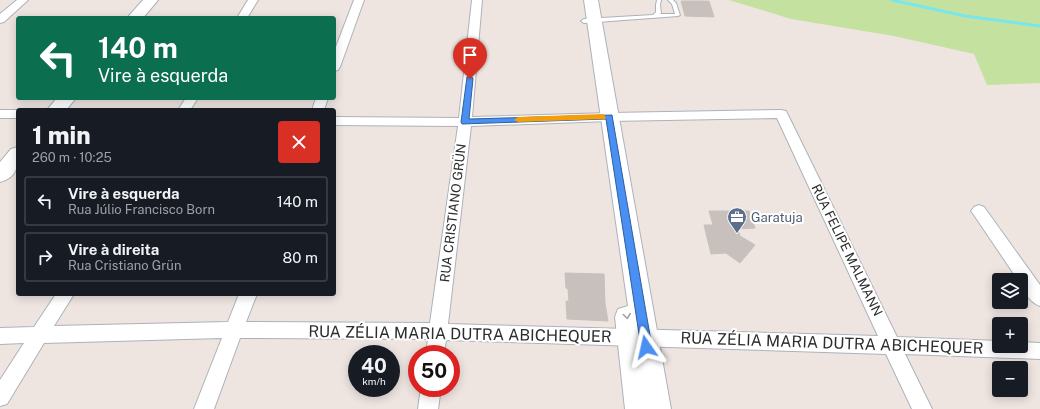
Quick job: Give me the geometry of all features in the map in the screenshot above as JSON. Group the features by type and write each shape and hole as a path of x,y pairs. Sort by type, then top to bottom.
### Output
{"main road":[{"path":"137,16 151,0"},
{"path":"582,0 590,14 637,337 639,409"},
{"path":"58,108 64,100"},
{"path":"0,175 16,156"},
{"path":"637,337 657,409"}],"street":[{"path":"0,20 23,0"},
{"path":"243,16 253,0"},
{"path":"336,62 359,0"},
{"name":"RUA CRISTIANO GRÜN","path":"436,345 465,122 477,0"},
{"path":"0,114 16,114"},
{"name":"RUA FELIPE MALMANN","path":"604,117 781,114 922,409"},
{"path":"336,121 465,122 604,117"},
{"path":"979,211 1040,299"},
{"path":"0,397 64,296"},
{"path":"204,409 247,296"},
{"name":"RUA ZÉLIA MARIA DUTRA ABICHEQUER","path":"0,336 234,330 438,332 637,337 1040,351"},
{"path":"428,409 430,397"}],"lane":[{"path":"654,16 659,13 659,0"},
{"path":"590,14 654,16 678,15 674,3 670,0"}],"green space":[{"path":"729,0 1040,0 1040,83 987,85 974,54 894,36 791,19"}],"building":[{"path":"681,1 709,1 714,17 685,16"},
{"path":"709,211 749,211 755,228 738,229 740,236 755,245 740,263 726,253 711,254 704,225 713,225"},
{"path":"565,273 604,274 605,303 608,321 567,319 566,301 569,301"}],"waterway":[{"path":"892,0 965,16 1040,26"}],"slow traffic":[{"path":"518,120 603,117"}],"place":[{"name":"Garatuja","path":"737,234"}],"route":[{"path":"470,79 465,122 610,116 646,347"}]}
